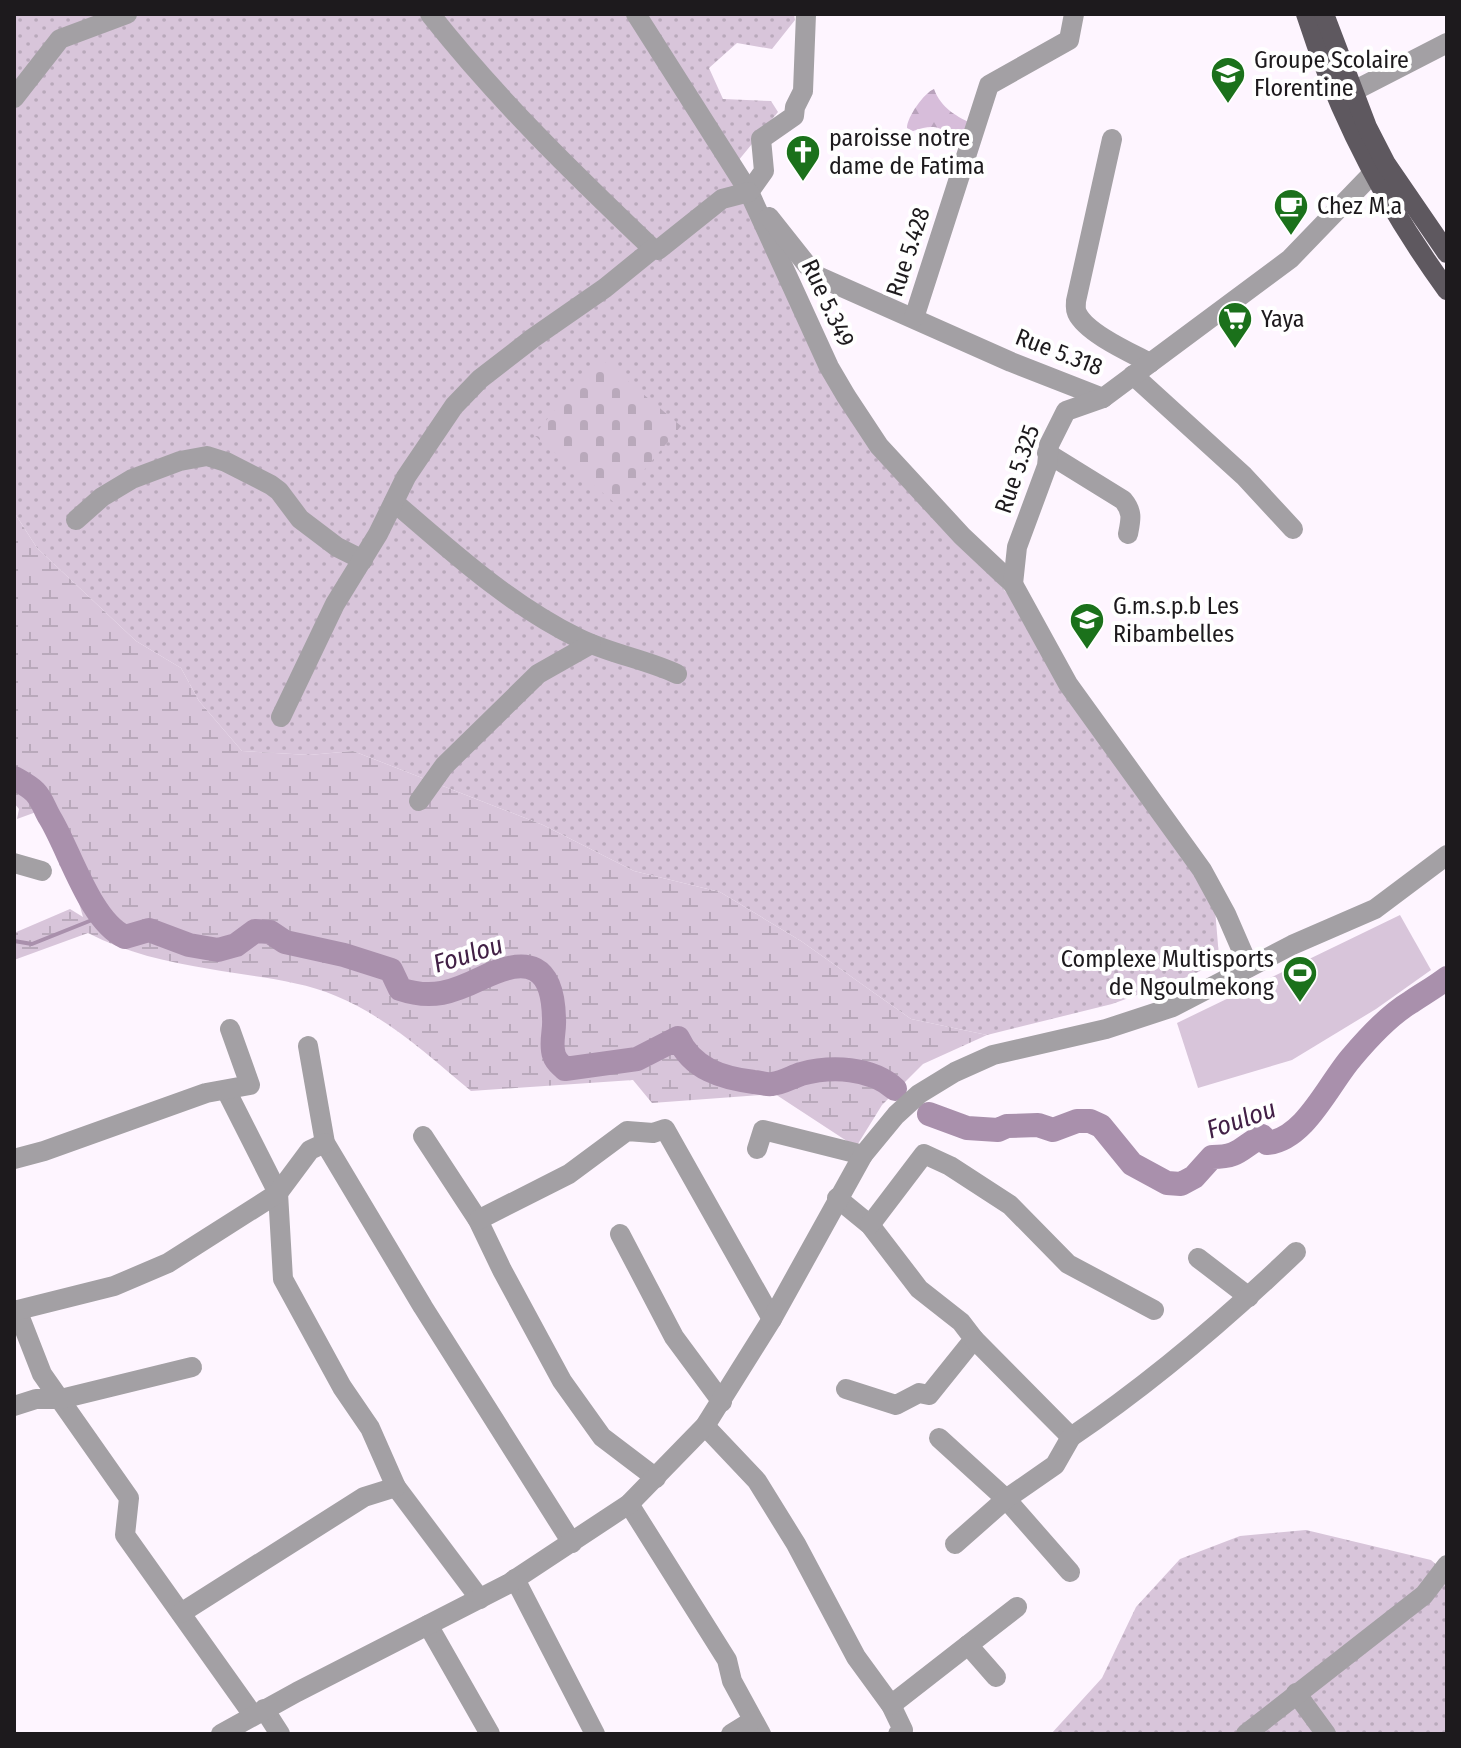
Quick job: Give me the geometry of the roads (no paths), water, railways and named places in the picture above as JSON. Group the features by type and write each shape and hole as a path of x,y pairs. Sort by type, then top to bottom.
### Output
{"main road":[{"path":"1306,14 1380,168 1412,243 1447,290"},
{"path":"1324,14 1344,96"},
{"path":"1380,168 1447,253"}],"street":[{"path":"14,98 60,39 127,14"},
{"path":"430,14 549,151 653,249 658,250 722,199 749,192 764,171 761,139 794,116 803,91 806,14"},
{"name":"Rue 5.349","path":"636,14 749,192 829,367 871,434 962,536 1013,584 1068,684 1202,870 1226,914 1249,967"},
{"name":"Rue 5.428","path":"914,318 989,85 1069,40 1074,14"},
{"path":"1344,96 1447,43"},
{"path":"1112,139 1076,301 1077,313 1089,327 1150,363"},
{"name":"Rue 5.318","path":"749,192 815,275 1011,362 1103,398 1290,259 1380,168"},
{"path":"281,717 335,604 363,560 406,477 446,417 480,379 653,249"},
{"path":"1133,375 1244,476 1293,529"},
{"name":"Rue 5.325","path":"1013,584 1017,547 1047,466 1047,453 1066,411 1103,398"},
{"path":"1047,453 1123,500 1132,517 1128,534"},
{"path":"76,520 102,497 132,479 180,461 207,456 271,485 300,519 337,547 363,560"},
{"path":"394,502 469,568 503,593 591,644 677,674"},
{"path":"419,801 444,766 538,674 591,644"},
{"path":"221,1734 258,1712 480,1599 629,1504 705,1426 722,1402 863,1155 896,1115 919,1094 955,1072 993,1055 1106,1029 1173,1007 1292,945 1375,909 1447,855"},
{"path":"14,863 42,871"},
{"path":"14,1159 206,1093 250,1085 230,1029"},
{"path":"308,1046 325,1143 423,1307 572,1543"},
{"path":"226,1090 278,1193 283,1279 342,1387 370,1428 396,1487 480,1599"},
{"path":"478,1220 569,1174 627,1131 653,1133 665,1129 772,1319"},
{"path":"757,1149 763,1130 863,1155"},
{"path":"423,1136 478,1220 562,1381 602,1437 656,1478"},
{"path":"280,1734 258,1712 125,1535 129,1498 42,1374 15,1311 114,1286 168,1263 278,1193 310,1150 325,1143"},
{"path":"870,1225 924,1154 950,1166 1010,1205 1068,1264 1154,1310"},
{"path":"837,1198 870,1225 919,1289 961,1322 1071,1437"},
{"path":"620,1234 674,1337 722,1402"},
{"path":"955,1544 1006,1499 1055,1465 1071,1437 1112,1409 1249,1297 1296,1252"},
{"path":"1198,1258 1249,1297"},
{"path":"846,1389 896,1405 919,1393 929,1395 974,1339"},
{"path":"14,1406 36,1399 61,1399 192,1367"},
{"path":"705,1426 757,1481 796,1544 856,1657 891,1705 903,1730 898,1734"},
{"path":"939,1438 1006,1499 1070,1572"},
{"path":"181,1613 364,1497 396,1487"},
{"path":"629,1504 727,1660 732,1681 756,1728 731,1734"},
{"path":"1246,1734 1424,1595 1447,1565"},
{"path":"515,1579 595,1734"},
{"path":"891,1705 1017,1607"},
{"path":"428,1625 490,1734"},
{"path":"968,1645 996,1677"},
{"path":"1296,1693 1326,1734"}],"waterway":[{"name":"Foulou","path":"14,778 37,795 91,901 113,929 125,937 149,930 189,945 218,950 236,945 255,931 270,932 285,942 344,955 391,970 400,989 422,994 452,991 499,971 525,967 543,976 549,987 553,1001 553,1050 565,1069 637,1059 678,1038 684,1049 700,1064 731,1078 770,1084 813,1071 838,1069 863,1072 895,1089"},
{"path":"14,941 32,944 102,916"},
{"name":"Foulou","path":"929,1114 967,1128 998,1130 1007,1126 1038,1125 1053,1130 1077,1121 1090,1121 1101,1126 1132,1164 1167,1183 1181,1184 1194,1177 1212,1157 1234,1154 1262,1136 1267,1143 1281,1140 1293,1132 1315,1109 1343,1068 1379,1027 1447,978"}],"place":[{"name":"Groupe Scolaire Florentine","path":"1228,105"},
{"name":"paroisse notre dame de Fatima","path":"803,183"},
{"name":"Chez M.a","path":"1291,237"},
{"name":"Yaya","path":"1235,350"},
{"name":"G.m.s.p.b Les Ribambelles","path":"1087,651"},
{"name":"Complexe Multisports de Ngoulmekong","path":"1300,1004"}]}
